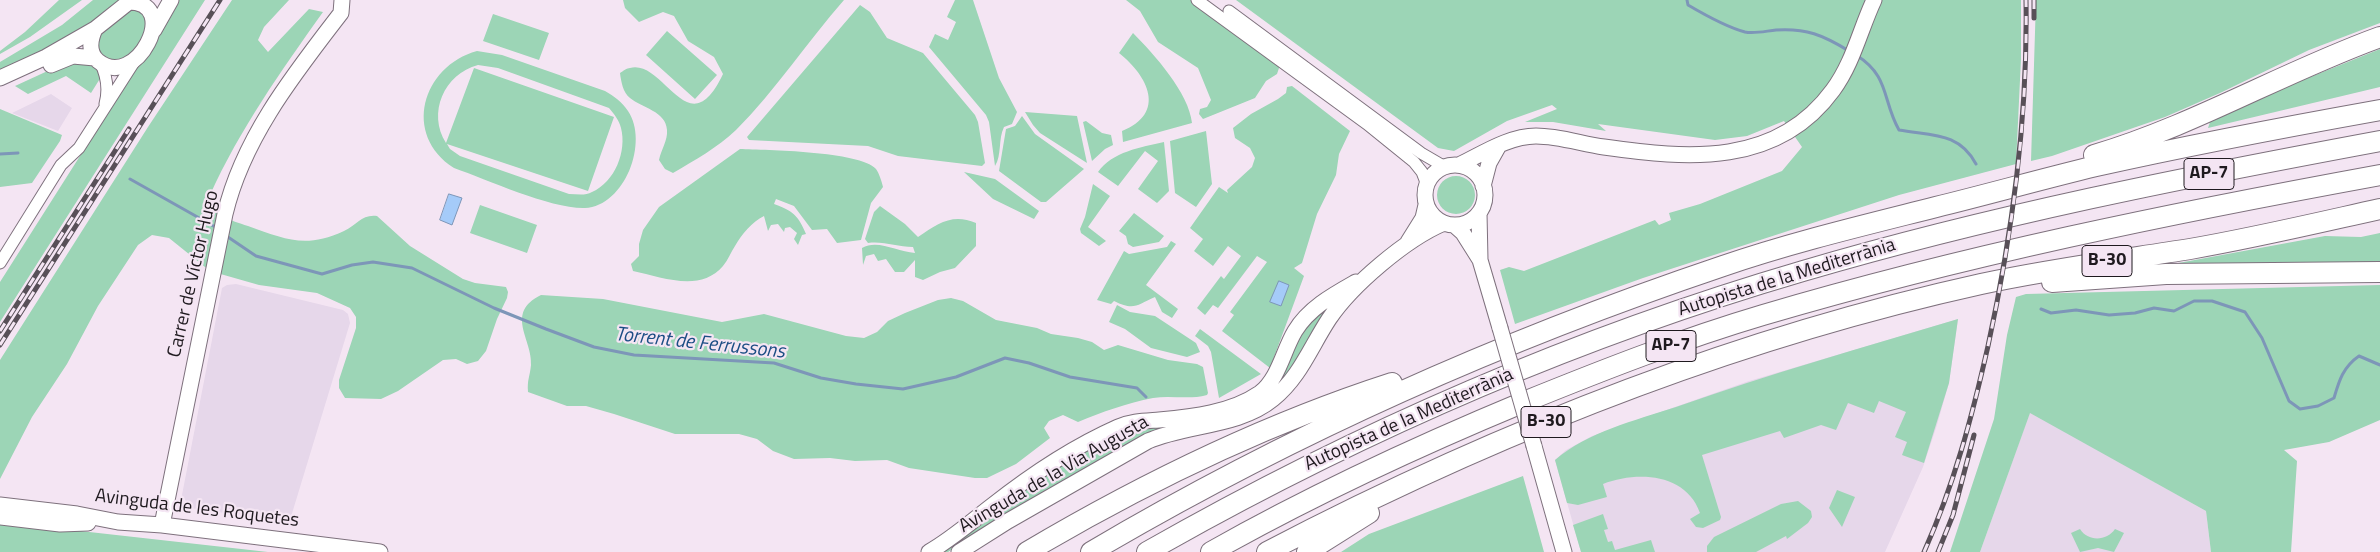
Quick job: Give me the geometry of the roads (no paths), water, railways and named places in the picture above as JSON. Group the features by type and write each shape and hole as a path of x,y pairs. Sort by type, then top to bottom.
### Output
{"highway":[{"path":"1872,224 1945,198 2144,138 2380,37"},
{"path":"1091,552 1276,450 1473,359 1568,321 1726,265 1872,224 2126,160 2380,110"},
{"name":"Autopista de la Mediterrània","path":"1146,552 1256,491 1412,416 1598,339 1706,301 1868,252 2038,209 2376,142"},
{"name":"Autopista de la Mediterrània","path":"1211,552 1322,494 1483,419 1653,352 1760,316 1880,282 2036,244 2159,217 2380,175"},
{"name":"B-30","path":"1267,552 1396,487 1537,425 1682,371 1837,322 1981,284 2228,242 2380,209"},
{"path":"1837,322 1936,300 2040,283 2158,275 2380,272"},
{"path":"1027,552 1160,480 1261,433 1371,389 1473,359"},
{"name":"B-30","path":"1307,552 1384,504 1537,425"}],"street":[{"path":"0,263 61,165 79,148 87,136 136,60 171,0"},
{"name":"Carrer de Víctor Hugo","path":"162,525 225,214 248,148 282,94 341,13 342,0"},
{"path":"1197,0 1367,124 1414,162 1422,172 1427,184"},
{"path":"0,78 46,57 95,29 129,1 141,3 148,8 152,14 154,30"},
{"path":"1480,260 1463,233 1433,216 1426,205 1427,184 1434,174 1514,139 1536,136 1604,148 1706,155 1741,152 1771,141 1798,126 1822,104 1833,90 1851,58 1873,2"},
{"path":"1229,11 1421,153 1452,166 1474,172 1484,186"},
{"path":"95,29 91,44 104,71 108,92 104,109"},
{"path":"0,88 67,57 79,55 98,60 114,69 124,67 136,60"},
{"path":"1498,147 1489,163 1484,186 1484,200 1479,213 1480,260 1564,552"},
{"name":"Avinguda de la Via Augusta","path":"960,552 1008,521 1148,441 1173,431 1246,414 1271,400 1296,376 1330,318 1371,274 1408,242 1423,218 1426,205"},
{"path":"1449,224 1468,222 1479,213"},
{"name":"Avinguda de la Via Augusta","path":"1408,242 1449,224"},
{"name":"Avinguda de la Via Augusta","path":"929,552 951,538 1036,474 1100,435 1130,423 1195,416 1246,401 1267,386 1279,366 1294,333 1309,313 1336,293 1371,274"},
{"name":"Avinguda de les Roquetes","path":"2,509 60,524 112,521 162,525 380,552"}],"water":[{"path":"449,194 462,198 452,225 440,220"},
{"path":"1279,281 1289,285 1281,306 1270,302"}],"waterway":[{"path":"1687,0 1688,5 1738,30 1752,33 1796,30 1822,37 1849,51"},
{"path":"1856,55 1875,71 1884,89 1899,130 1943,137 1953,141 1961,146 1976,164"},
{"name":"Torrent de Ferrussons","path":"0,154 18,153"},
{"name":"Torrent de Ferrussons","path":"130,179 217,228"},
{"name":"Torrent de Ferrussons","path":"225,235 256,256 322,274 352,265 373,262 412,268 494,308 546,329 594,347 634,355 774,363 821,378 903,389 956,377 1005,358 1029,363 1070,377 1137,388 1146,397"},
{"path":"2041,309 2051,313 2076,310 2109,315 2135,313 2154,308 2174,311 2194,301 2212,301 2245,312 2262,338 2289,401 2300,409 2318,406 2334,398 2345,370 2359,356 2380,365"}],"railway":[{"path":"0,345 220,0"},
{"path":"1924,552 1944,502 1969,425 1988,346 2005,260 2012,217 2021,131 2026,44 2026,0"},
{"path":"2034,0 2034,18"},
{"path":"0,331 129,129"},
{"path":"1938,552 1953,515 1974,435"}]}
